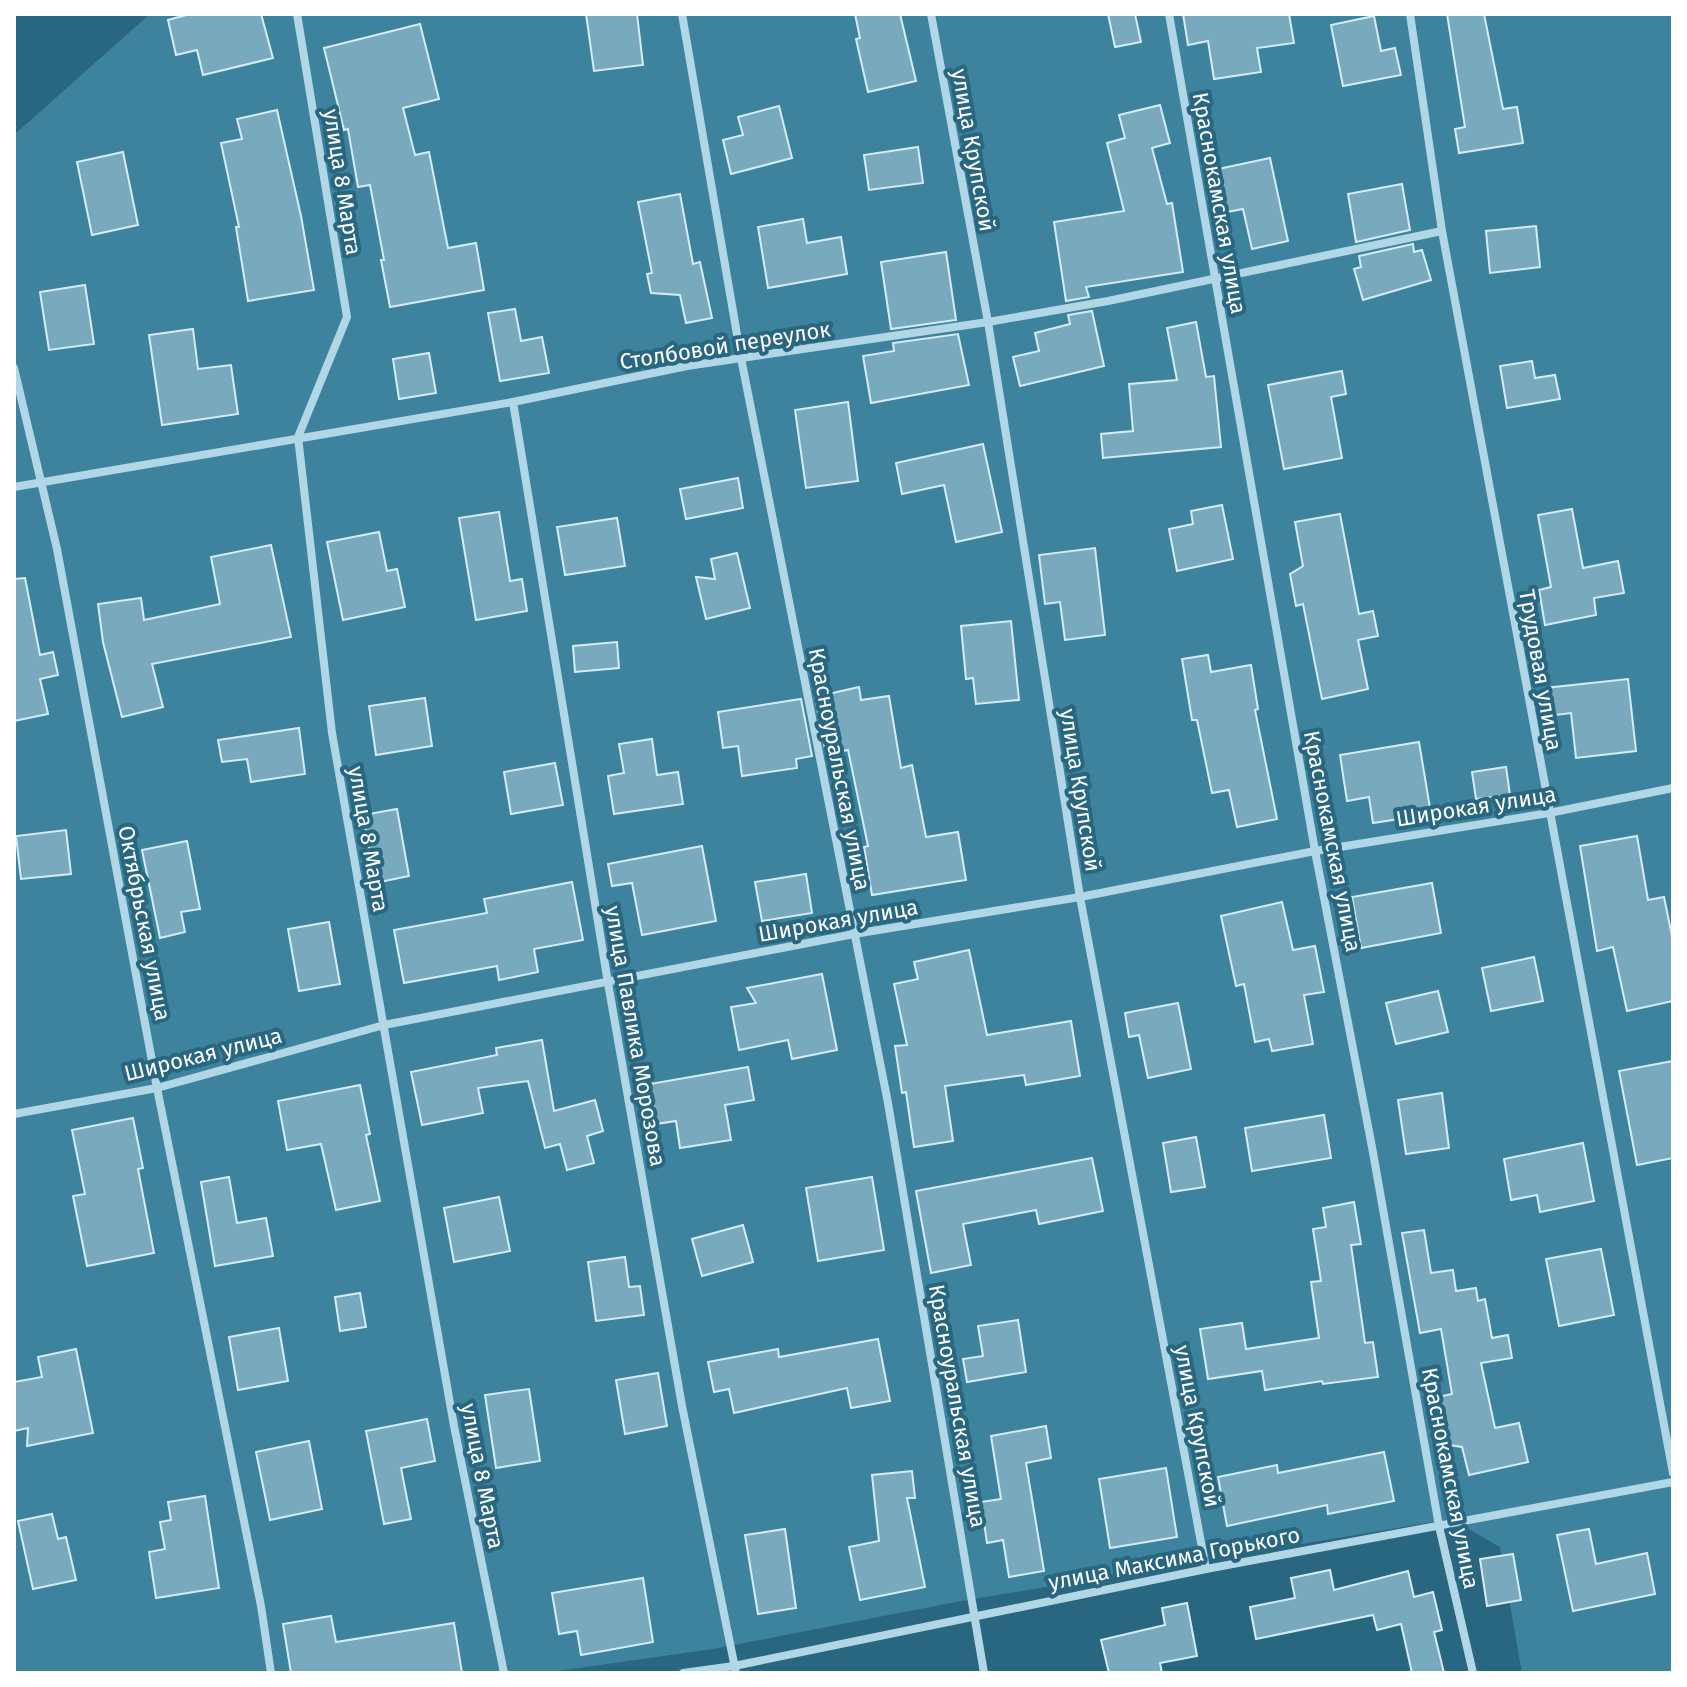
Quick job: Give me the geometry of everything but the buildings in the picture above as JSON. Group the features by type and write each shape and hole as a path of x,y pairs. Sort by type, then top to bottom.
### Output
{"street":[{"name":"улица 8 Марта","path":"297,14 347,317 298,437 332,733 454,1426 504,1673"},
{"name":"Красноуральская улица","path":"682,14 741,358 890,1119 984,1673"},
{"name":"улица Крупской","path":"931,14 988,322 1080,897 1206,1569"},
{"name":"Краснокамская улица","path":"1169,14 1315,851 1372,1147 1439,1526 1473,1673"},
{"name":"Трудовая улица","path":"1410,14 1442,231 1673,1473"},
{"name":"Столбовой переулок","path":"14,487 513,402 687,366 988,322 1216,279 1442,231"},
{"name":"Октябрьская улица","path":"14,368 60,564 157,1088 261,1606 271,1673"},
{"name":"улица Павлика Морозова","path":"513,402 608,983 682,1406 735,1669"},
{"name":"Широкая улица","path":"14,1114 157,1088 384,1025 854,934 1080,897 1315,851 1549,813 1673,788"},
{"name":"улица Максима Горького","path":"683,1673 735,1669 1206,1569 1673,1482"}],"shaded area":[{"path":"150,14 1673,14 1673,1673 1522,1673 1500,1547 1451,1519 956,1602 713,1649 543,1673 14,1673 14,135"}]}
